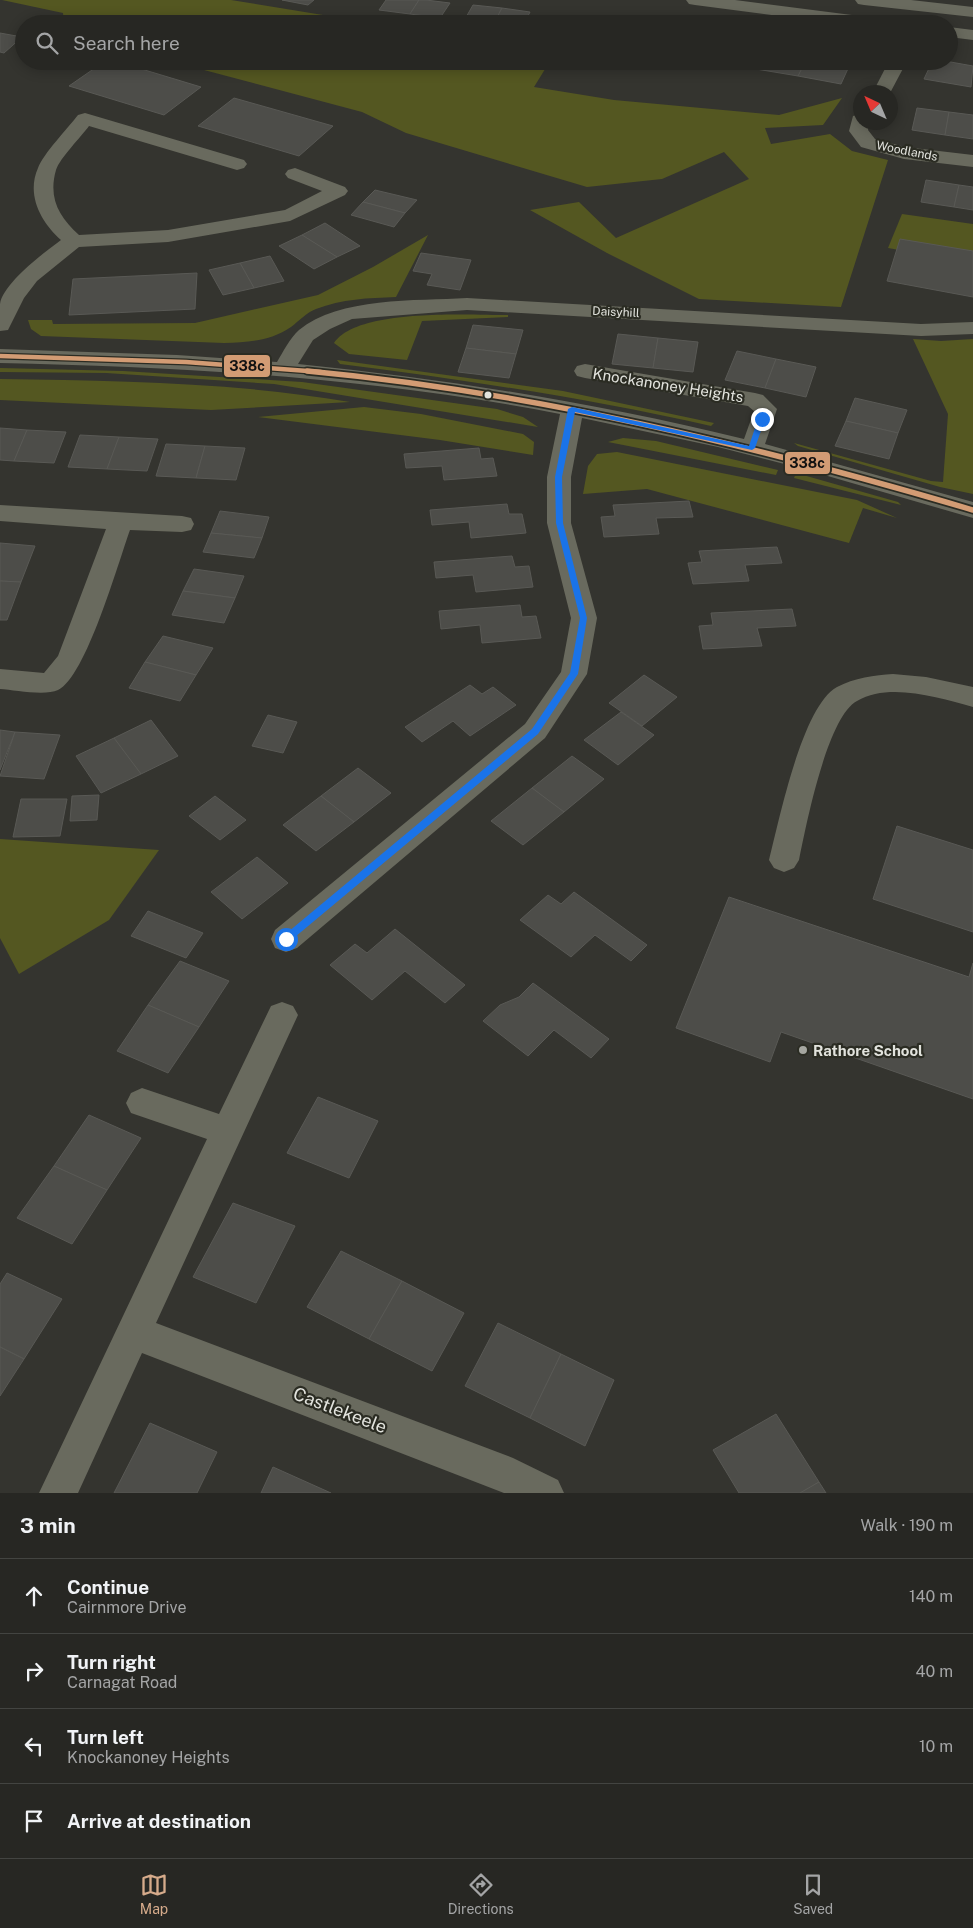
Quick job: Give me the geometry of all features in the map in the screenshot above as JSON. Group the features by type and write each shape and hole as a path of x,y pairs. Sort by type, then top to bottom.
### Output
{"street":[{"path":"695,0 812,15"},
{"path":"864,0 903,2 973,12"},
{"path":"958,33 973,35"},
{"path":"886,85 893,70"},
{"path":"74,241 55,224 43,197 47,168 85,119 237,164"},
{"name":"Woodlands","path":"858,130 868,143 904,153 973,162"},
{"path":"0,325 9,301 27,277 74,241 168,236 290,214 338,191 295,174"},
{"name":"Daisyhill","path":"283,369 305,336 322,324 348,313 467,304 921,330 973,328"},
{"path":"0,356 135,359 283,369 425,386 572,409 752,448 973,510"},
{"name":"Knockanoney Heights","path":"585,371 755,400 766,409 752,448"},
{"path":"286,939 535,732 574,674 584,618 559,523 559,477 572,409"},
{"path":"0,513 121,522 182,524"},
{"path":"0,679 50,683 70,660 121,522"},
{"path":"784,860 817,739 828,713 844,695 870,686 898,683 935,688 973,697"},
{"path":"58,1493 282,1015"},
{"path":"142,1103 227,1131"},
{"name":"Castlekeele","path":"134,1332 500,1471 545,1493"}],"green space":[{"path":"2,0 231,0 323,15 63,15 63,13"},
{"path":"204,70 544,70 534,87 614,100 779,115 842,98 823,125 765,128 771,144 830,134 852,151 888,160 841,307 699,299 607,253 530,210 579,202 616,238 749,179 724,152 662,179 587,187 406,133 362,112"},
{"path":"902,214 973,224 973,263 888,248"},
{"path":"428,235 396,297 355,300 316,309 309,312 283,332 259,340 224,343 41,336 31,329 28,320 52,320 53,324 195,323 318,295 373,267"},
{"path":"441,315 508,315 508,317 422,321 407,360 349,354 334,343 346,332 365,324 389,319"},
{"path":"913,339 941,341 973,339 973,494 940,487 798,446 794,443 931,481 943,482 948,414"},
{"path":"337,360 563,391 714,423 711,426 526,390 340,364"},
{"path":"0,368 123,371 302,382 497,409 523,417 538,427 274,384 106,373 0,372"},
{"path":"0,379 219,386 306,395 350,402 211,410 0,400"},
{"path":"364,407 421,414 523,434 534,442 533,455 440,440 258,417"},
{"path":"623,438 656,441 778,470 776,475 608,442"},
{"path":"617,452 857,500 897,518 863,508 849,543 647,489 583,494 588,466 597,454"},
{"path":"796,473 898,502 901,505 794,478"},
{"path":"0,839 159,850 109,920 19,974 0,938"}],"building":[{"path":"282,0 314,0 308,5"},
{"path":"386,0 419,0 410,14 379,10"},
{"path":"419,0 450,3 442,15 410,14"},
{"path":"473,5 502,8 498,15 467,15"},
{"path":"502,8 530,12 528,15 498,15"},
{"path":"0,33 15,36 15,43 4,53 0,52"},
{"path":"958,63 973,66 971,87 924,79 928,70 958,70"},
{"path":"92,70 145,70 201,87 164,115 69,86"},
{"path":"762,70 801,70 798,76"},
{"path":"801,70 847,70 841,84 798,76"},
{"path":"234,98 333,126 299,156 198,126"},
{"path":"917,108 949,112 945,135 912,130"},
{"path":"949,112 973,115 973,139 945,135"},
{"path":"926,180 959,185 954,207 921,202"},
{"path":"959,185 973,187 973,210 954,207"},
{"path":"375,190 417,200 405,213 363,202"},
{"path":"363,202 405,213 394,227 351,215"},
{"path":"325,223 360,246 337,257 302,235"},
{"path":"302,235 337,257 314,269 279,246"},
{"path":"900,239 973,251 973,297 887,281"},
{"path":"421,253 471,260 460,290 427,285 432,274 413,271"},
{"path":"270,256 284,281 254,288 240,263"},
{"path":"240,263 254,288 223,295 209,270"},
{"path":"197,273 195,309 69,315 73,279"},
{"path":"473,325 523,330 516,354 466,348"},
{"path":"618,334 658,338 653,368 612,364"},
{"path":"658,338 698,342 693,372 653,368"},
{"path":"466,348 516,354 509,378 458,372"},
{"path":"737,351 776,359 765,388 725,380"},
{"path":"776,359 816,367 806,397 765,388"},
{"path":"855,398 907,410 898,433 846,421"},
{"path":"846,421 898,433 889,459 835,446"},
{"path":"0,428 27,430 14,461 0,460"},
{"path":"27,430 66,432 54,463 14,461"},
{"path":"80,435 119,437 107,469 68,467"},
{"path":"119,437 158,439 147,471 107,469"},
{"path":"166,444 205,446 196,478 156,476"},
{"path":"205,446 245,448 236,480 196,478"},
{"path":"479,448 481,459 493,458 497,476 444,480 442,466 406,468 404,454"},
{"path":"689,501 693,517 656,518 659,534 604,537 601,517 615,516 613,505"},
{"path":"507,504 509,514 522,514 526,533 471,538 469,522 432,525 430,510"},
{"path":"220,511 269,517 262,538 211,533"},
{"path":"211,533 262,538 254,558 203,552"},
{"path":"0,543 35,546 21,582 0,581"},
{"path":"777,547 782,563 745,565 749,581 693,584 688,563 702,562 699,551"},
{"path":"512,556 515,567 529,566 533,587 476,592 473,575 436,578 434,562"},
{"path":"194,569 244,576 235,598 183,591"},
{"path":"0,581 21,582 7,620 0,620"},
{"path":"183,591 235,598 224,623 172,615"},
{"path":"520,605 522,617 536,616 541,638 482,643 480,625 441,629 439,611"},
{"path":"792,609 796,626 757,628 762,646 703,649 699,626 713,625 711,613"},
{"path":"163,636 213,648 196,675 145,662"},
{"path":"145,662 196,675 180,701 129,688"},
{"path":"644,675 677,697 642,726 609,703"},
{"path":"470,685 482,694 493,687 516,705 470,736 453,721 422,742 405,727"},
{"path":"621,712 654,735 618,765 584,740"},
{"path":"268,715 297,722 283,753 252,746"},
{"path":"151,720 178,756 141,774 114,738"},
{"path":"0,730 15,732 0,770"},
{"path":"15,732 60,735 44,779 0,776"},
{"path":"114,738 141,774 101,793 76,756"},
{"path":"572,756 604,779 564,812 532,788"},
{"path":"358,768 391,793 354,822 321,796"},
{"path":"532,788 564,812 523,845 491,821"},
{"path":"99,795 97,820 70,821 72,796"},
{"path":"215,796 246,820 220,840 189,816"},
{"path":"321,796 354,822 316,851 283,825"},
{"path":"21,799 67,799 60,836 13,837"},
{"path":"897,826 973,850 973,932 873,899"},
{"path":"257,857 288,883 242,919 211,892"},
{"path":"574,892 647,945 631,961 595,935 571,957 520,920 548,895 561,904"},
{"path":"729,897 969,977 973,963 973,1099 781,1032 770,1062 676,1028"},
{"path":"148,911 203,933 186,958 131,936"},
{"path":"395,929 465,985 445,1003 405,971 372,1000 330,965 355,944 367,953"},
{"path":"180,961 229,981 199,1027 148,1005"},
{"path":"533,983 609,1039 591,1058 554,1030 528,1056 483,1021 500,1005 519,997"},
{"path":"148,1005 199,1027 168,1073 117,1051"},
{"path":"318,1097 378,1121 349,1178 287,1153"},
{"path":"89,1115 141,1138 107,1190 54,1166"},
{"path":"54,1166 107,1190 72,1244 17,1218"},
{"path":"233,1203 295,1226 256,1303 193,1277"},
{"path":"341,1251 402,1281 369,1339 307,1307"},
{"path":"7,1273 62,1299 24,1359 0,1347 0,1284"},
{"path":"402,1281 464,1313 432,1371 369,1339"},
{"path":"498,1323 561,1354 530,1418 465,1386"},
{"path":"0,1347 24,1359 0,1396"},
{"path":"561,1354 614,1380 585,1446 530,1418"},
{"path":"776,1414 819,1482 800,1493 739,1493 713,1450"},
{"path":"150,1423 217,1452 197,1493 114,1493"},
{"path":"273,1467 331,1493 261,1493"},
{"path":"819,1482 826,1493 800,1493"}],"transit line":[{"name":"338c","path":"0,356 140,360 326,373 524,401 600,415 750,449 899,488 973,510"}],"place":[{"name":"Rathore School","path":"803,1050"}],"route":[{"path":"286,939 535,732 574,674 584,618 559,523 559,477 572,409 752,448 762,419"}]}
